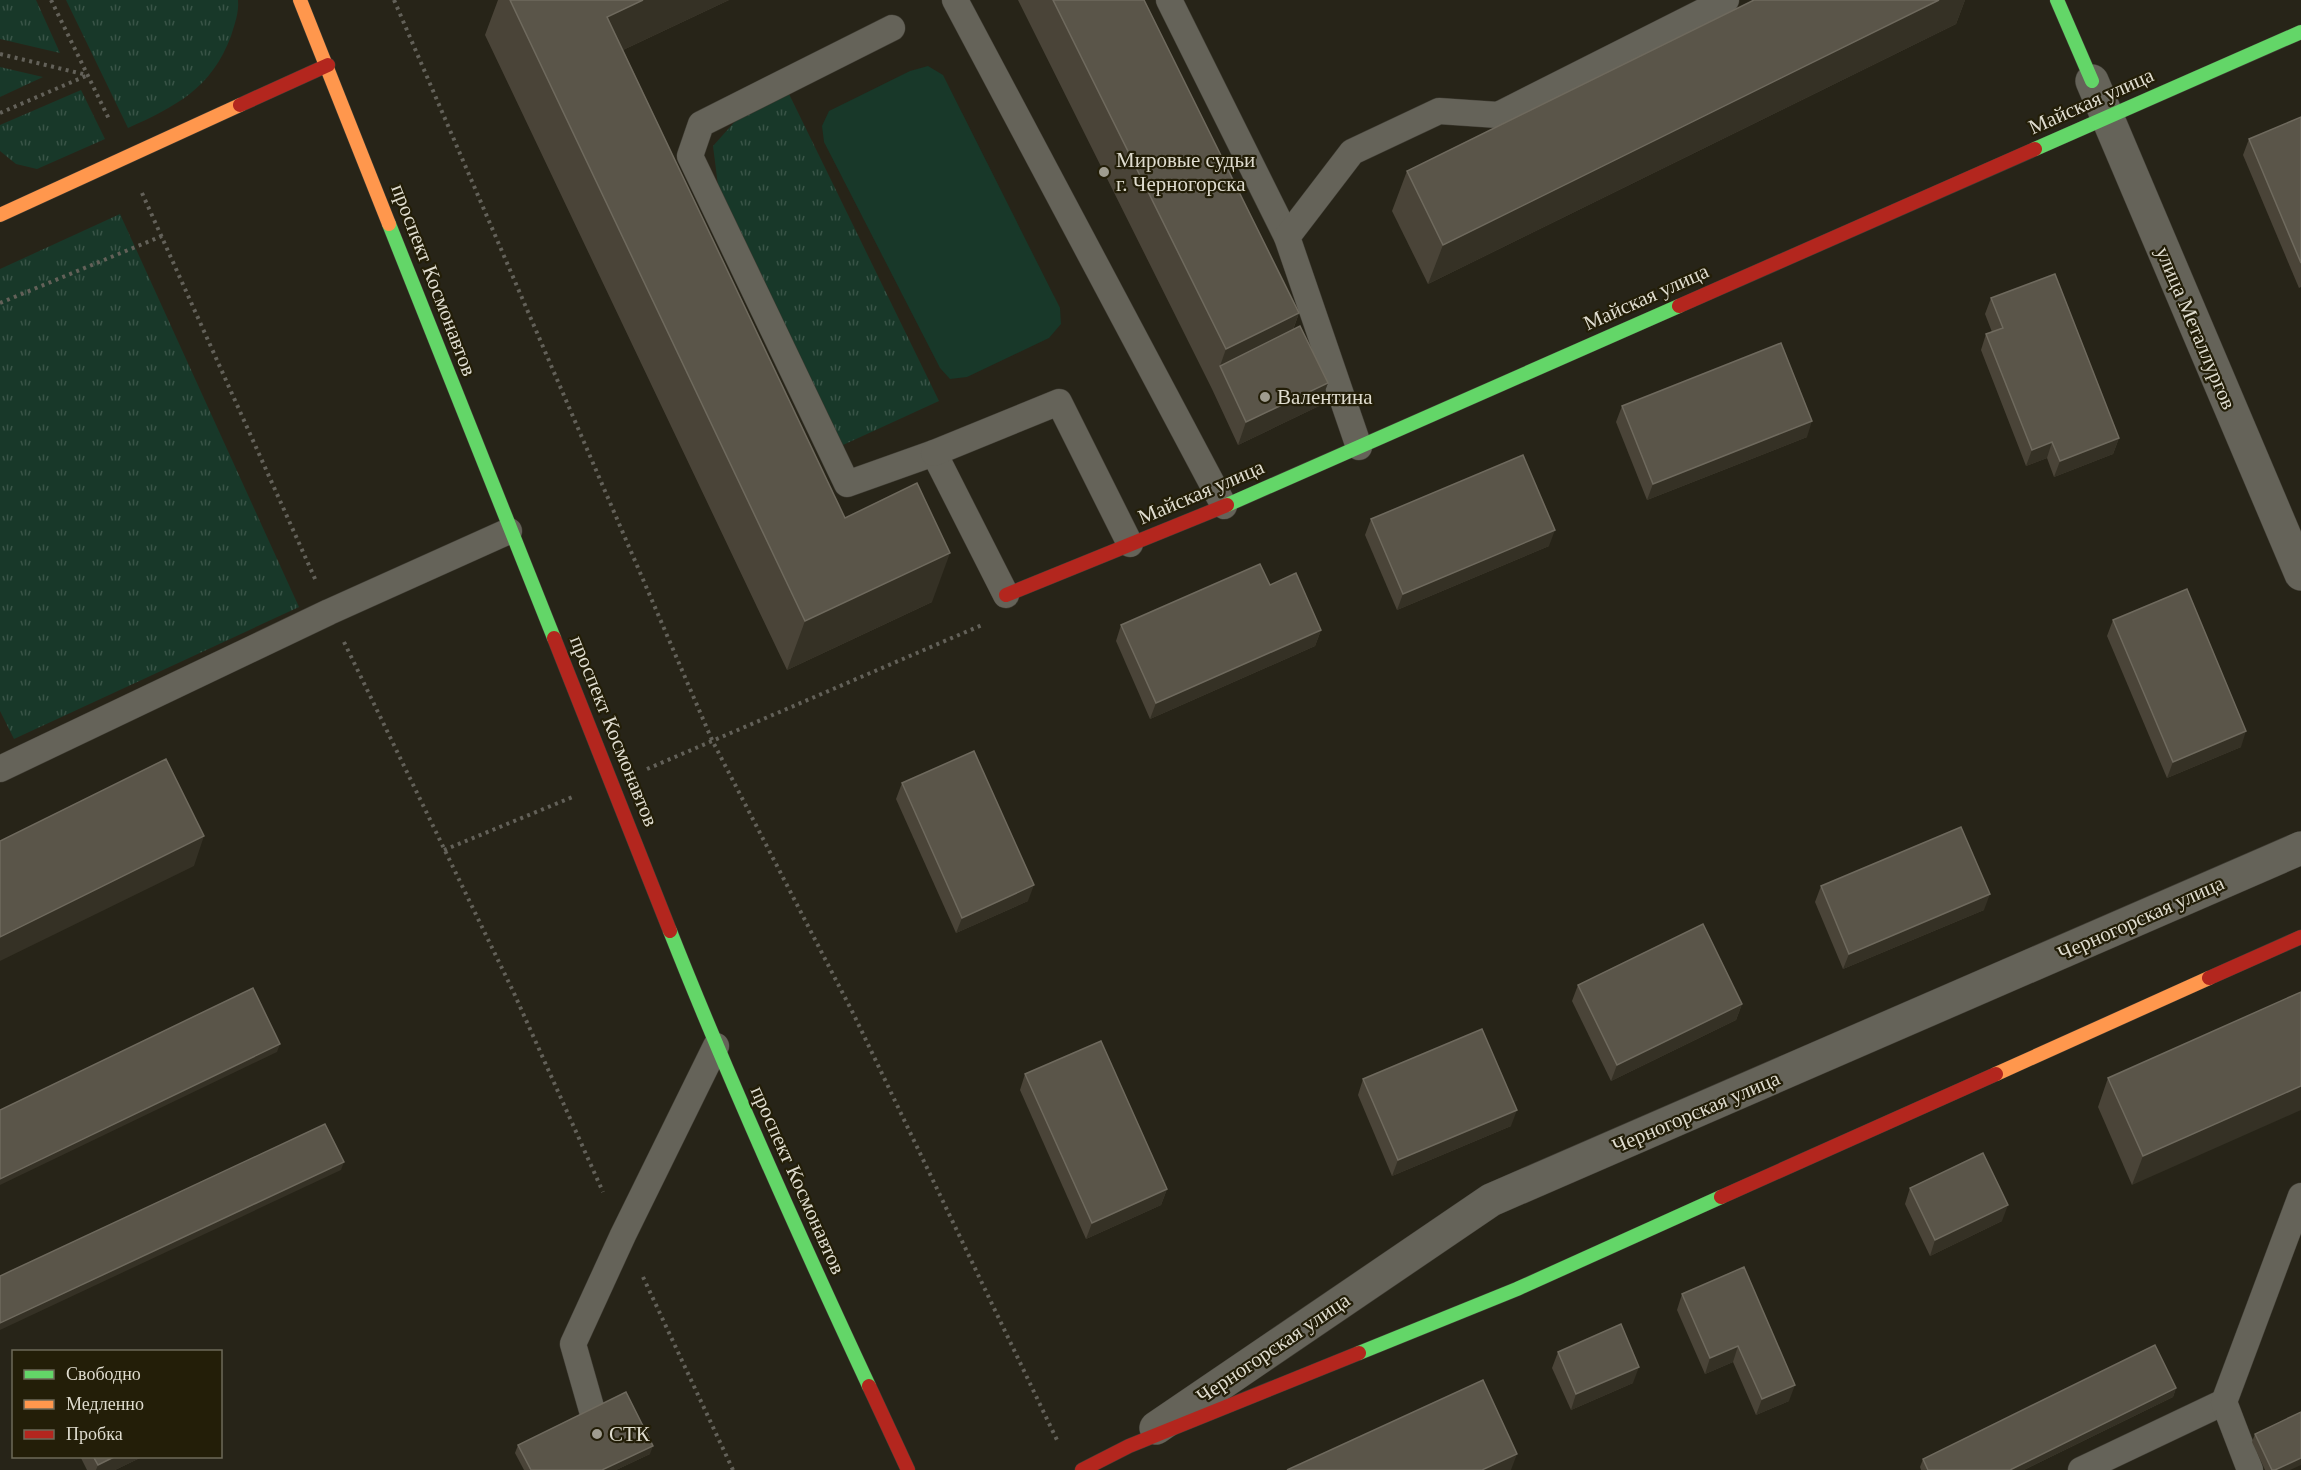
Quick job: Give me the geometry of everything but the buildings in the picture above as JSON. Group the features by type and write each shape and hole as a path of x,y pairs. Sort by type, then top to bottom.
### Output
{"street":[{"name":"проспект Космонавтов","path":"300,0 328,65 509,531 613,783 716,1046 795,1228 908,1470"},
{"path":"2057,0 2092,81"},
{"name":"Майская улица","path":"1006,595 1224,506 2301,32"},
{"path":"0,215 328,65"},
{"name":"улица Металлургов","path":"2092,81 2301,574"},
{"name":"Черногорская улица","path":"1129,1446 1491,1200 2301,848"},
{"name":"Черногорская улица","path":"1082,1470 1129,1446 1517,1289 2301,937"}],"lane":[{"path":"955,0 1224,506"},
{"path":"1169,0 1287,237 1359,447"},
{"path":"1287,237 1352,152 1439,111 1498,115 1726,0"},
{"path":"892,28 701,124 690,156 847,484 934,453 1059,402 1130,544"},
{"path":"934,453 1006,595"},
{"path":"0,769 329,612 509,531"},
{"path":"594,1414 573,1344 623,1234 716,1046"},
{"path":"2250,1470 2223,1402 2301,1196"},
{"path":"2081,1470 2223,1402"}],"path":[{"path":"51,0 112,125"},
{"path":"394,0 712,740 854,1015 1062,1450"},
{"path":"0,54 88,75"},
{"path":"0,113 88,75"},
{"path":"141,190 329,612 513,991 733,1470"},
{"path":"0,303 162,236"},
{"path":"712,740 992,620 1006,595"},
{"path":"444,850 566,799"}],"green space":[{"path":"0,0 36,0 60,53 0,39"},
{"path":"66,0 238,0 238,5 231,36 214,69 190,94 161,112 128,128"},
{"path":"928,66 943,75 1060,308 1061,324 1049,338 967,377 950,379 940,368 824,142 822,126 829,111 910,71"},
{"path":"0,67 43,77 0,97"},
{"path":"81,90 105,139 37,169 16,164 0,151 0,125"},
{"path":"789,94 939,401 843,445 719,193 713,146 739,117"},
{"path":"120,214 299,607 14,739 0,711 0,269"}],"traffic: fast":[{"path":"2057,0 2092,81"},
{"path":"2035,149 2301,32"},
{"path":"389,224 554,638"},
{"path":"1227,505 1679,306"},
{"path":"670,931 766,1160 869,1386"},
{"path":"1359,1353 1517,1289 1721,1197"}],"traffic: slow":[{"path":"300,0 389,224"},
{"path":"0,215 240,105"},
{"path":"1996,1074 2209,978"}],"traffic: jam":[{"path":"240,105 328,65"},
{"path":"1679,306 2035,149"},
{"path":"1006,595 1227,505"},
{"path":"554,638 670,931"},
{"path":"2209,978 2301,937"},
{"path":"1721,1197 1996,1074"},
{"path":"1082,1470 1129,1446 1359,1353"},
{"path":"869,1386 908,1470"}],"place":[{"name":"Мировые судьи г. Черногорска","path":"1104,172"},
{"name":"Валентина","path":"1265,397"},
{"name":"СТК","path":"597,1434"}]}
